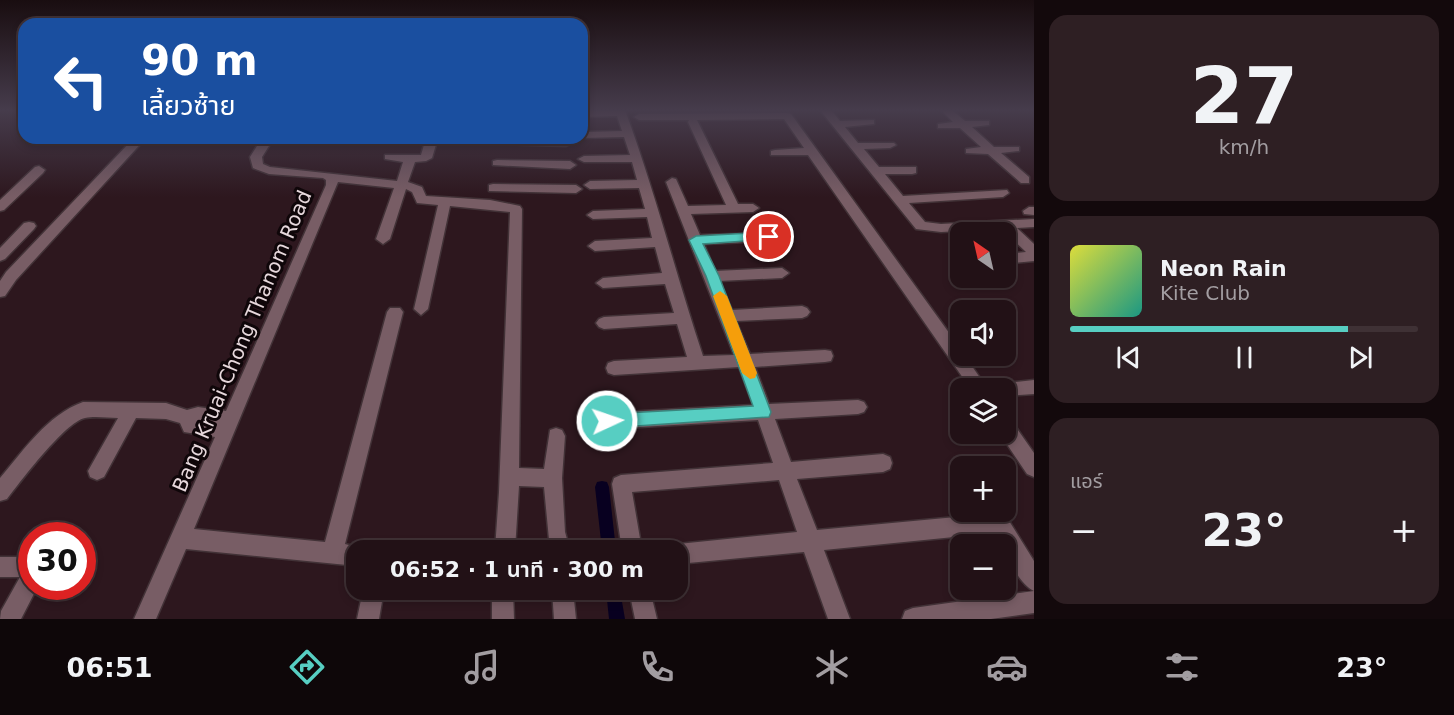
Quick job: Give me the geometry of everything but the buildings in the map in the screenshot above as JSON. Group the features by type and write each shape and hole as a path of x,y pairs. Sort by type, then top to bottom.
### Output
{"street":[{"path":"630,139 696,363"},
{"path":"708,139 734,209"},
{"path":"805,139 972,378"},
{"path":"849,139 917,223 927,228 950,227"},
{"path":"978,139 1029,180"},
{"path":"0,292 11,276 134,144"},
{"name":"Bang Kruai-Chong Thanom Road","path":"145,619 330,190 332,178 326,175 260,168 255,162 264,144"},
{"path":"389,157 426,158 430,144"},
{"path":"501,144 492,193 576,189"},
{"path":"855,146 890,145"},
{"path":"970,151 1015,149"},
{"path":"775,153 814,151"},
{"path":"584,159 637,158"},
{"path":"383,239 410,159"},
{"path":"497,163 570,165"},
{"path":"0,207 39,170"},
{"path":"876,171 912,170"},
{"path":"332,178 416,187 421,200 512,207 516,212 509,477 505,540"},
{"path":"899,200 1004,187 1029,180"},
{"path":"672,182 728,316 839,619"},
{"path":"590,185 643,184"},
{"path":"421,309 445,202"},
{"path":"684,210 753,208"},
{"path":"592,215 651,213"},
{"path":"1011,222 1032,215"},
{"path":"0,256 29,226"},
{"path":"1016,235 1034,254"},
{"path":"696,240 769,237"},
{"path":"595,246 660,243"},
{"path":"1016,257 1034,254"},
{"path":"712,276 783,273"},
{"path":"603,283 670,278"},
{"path":"332,555 395,312"},
{"path":"728,316 802,312"},
{"path":"604,322 683,318"},
{"path":"614,368 825,356"},
{"path":"1016,388 1034,387"},
{"path":"607,421 858,407"},
{"path":"0,492 44,440 70,416 93,409 174,412 187,418 190,426 229,425"},
{"path":"97,471 131,411"},
{"path":"556,436 553,478 558,539"},
{"path":"1016,442 1034,468"},
{"path":"630,540 621,484 785,469 883,464"},
{"path":"509,477 553,478"},
{"path":"688,553 999,523 1034,579"},
{"path":"180,538 346,556"},
{"path":"0,567 18,567"},
{"path":"9,619 19,600"},
{"path":"369,619 372,600"},
{"path":"503,600 503,619"},
{"path":"564,600 565,619"},
{"path":"642,600 646,619"},
{"path":"913,619 1034,602"}],"waterway":[{"path":"602,487 608,540"},
{"path":"614,600 617,619"}],"slow traffic":[{"path":"720,296 750,373"}],"route":[{"path":"607,421 764,412 696,240 769,237"}]}
